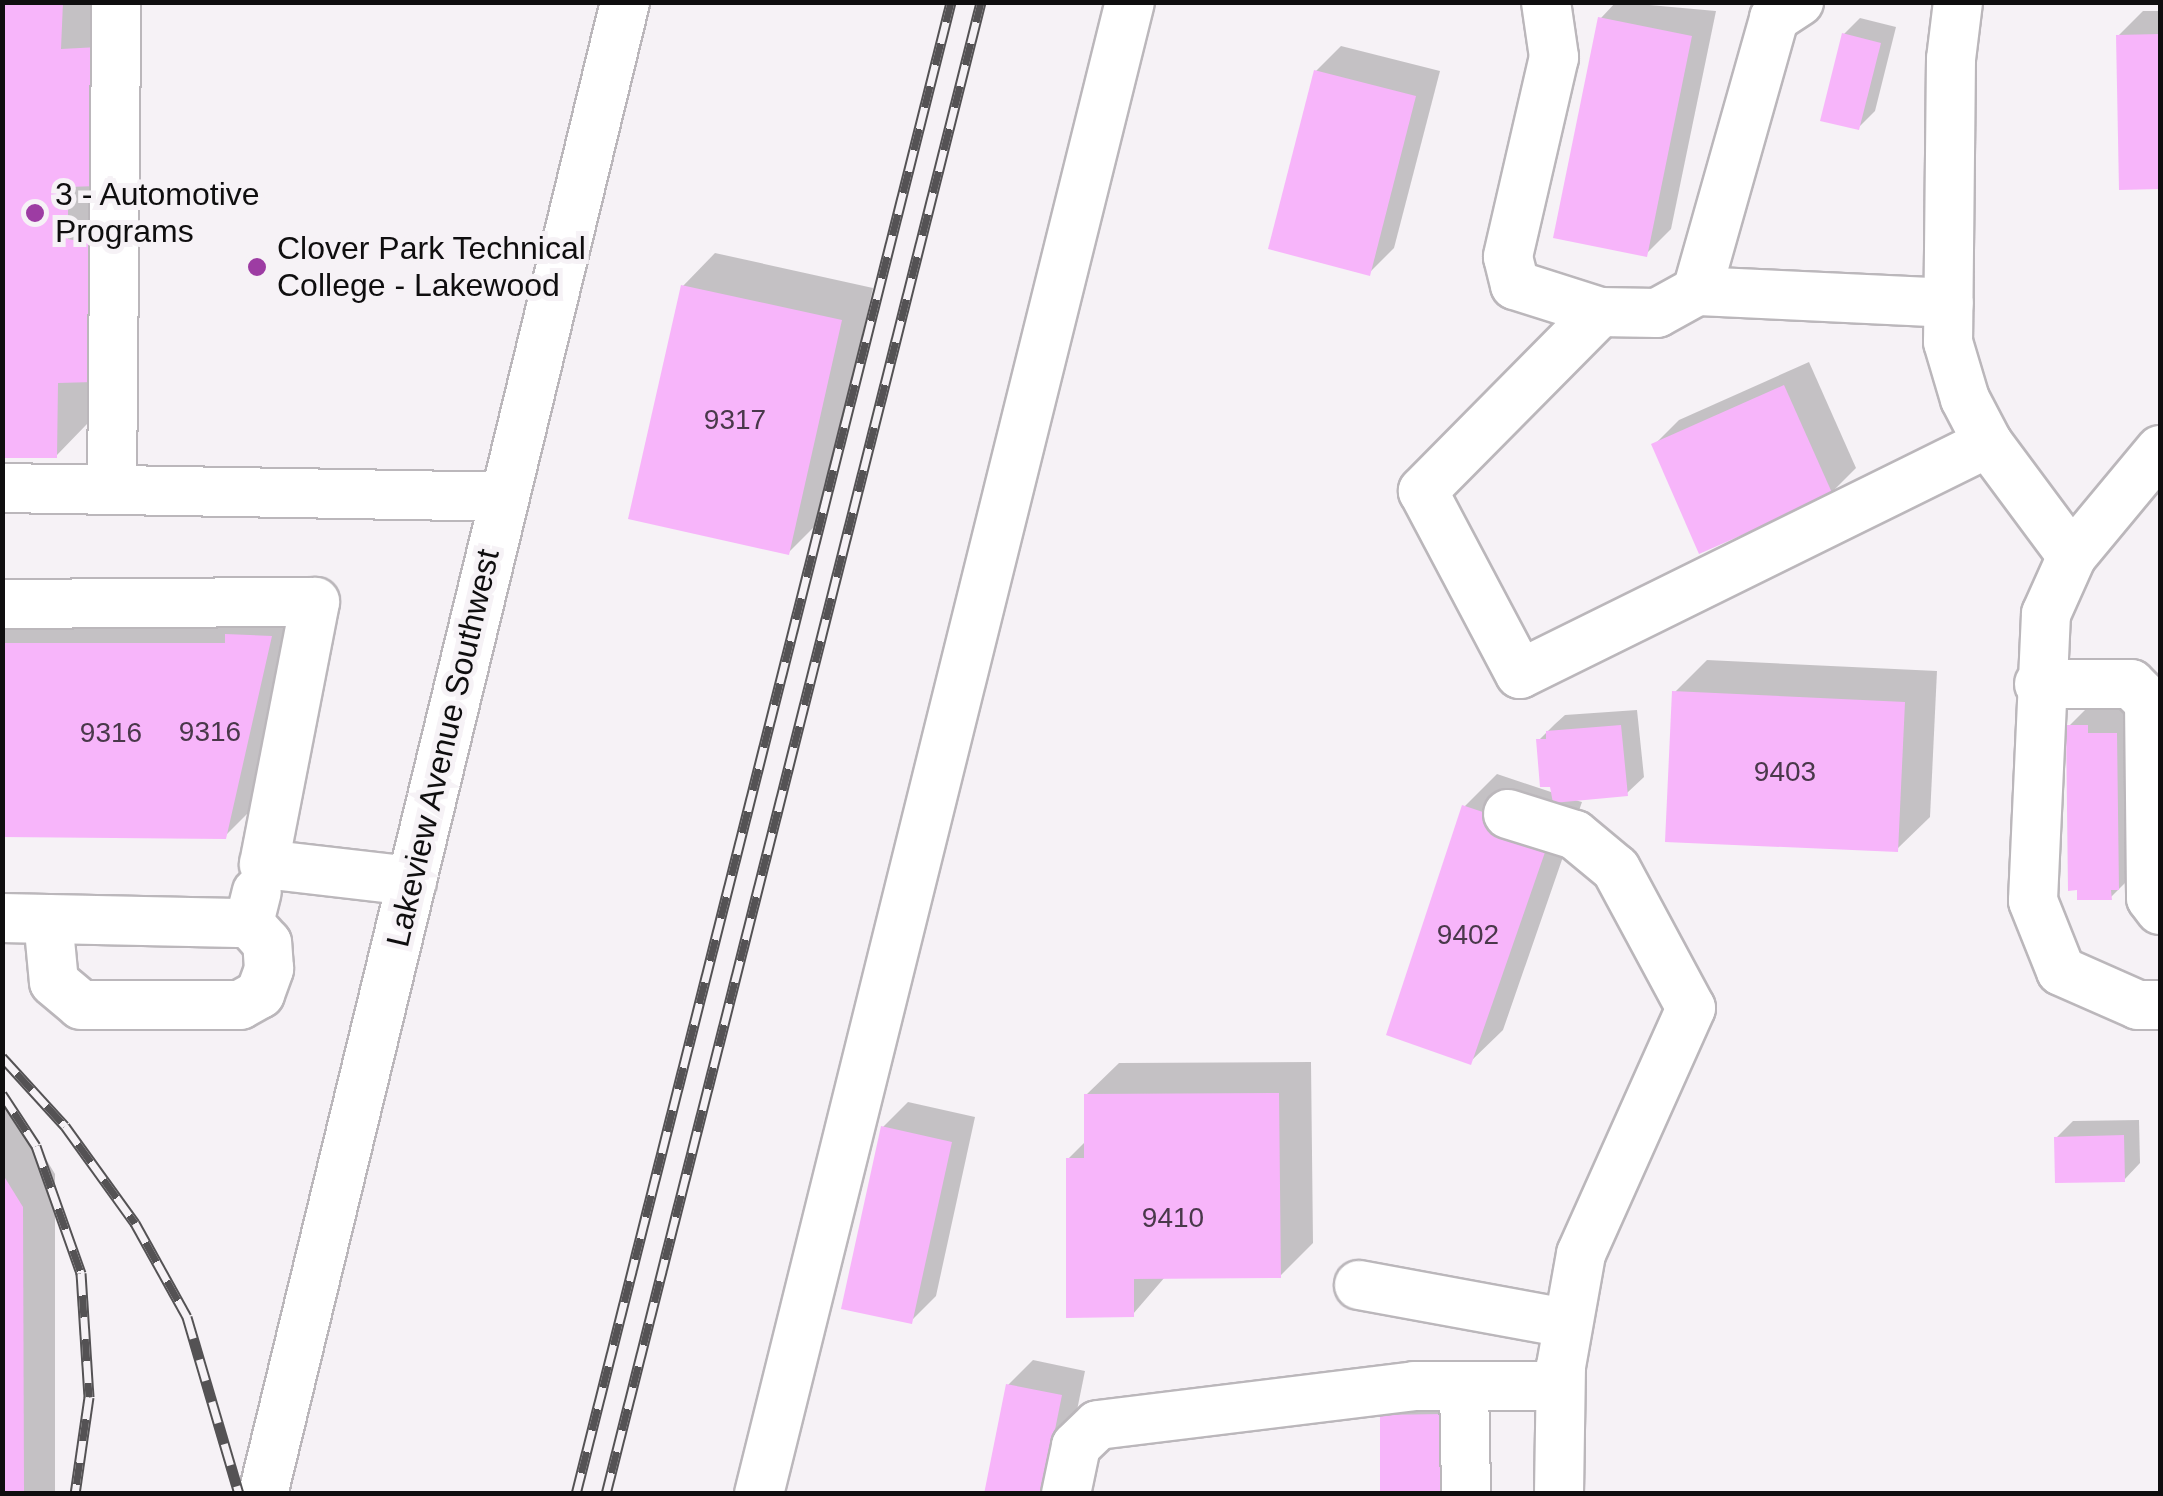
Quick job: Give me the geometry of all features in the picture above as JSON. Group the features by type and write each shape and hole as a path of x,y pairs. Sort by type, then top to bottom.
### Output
{"street":[{"path":"112,490 116,2"},
{"name":"Lakeview Avenue Southwest","path":"263,1494 501,498 625,2"},
{"path":"759,1494 1130,2"},
{"path":"1546,2 1554,57 1508,258 1515,284 1600,312 1657,313 1698,291 1949,303"},
{"path":"1698,291 1774,18 1799,2"},
{"path":"1958,2 1950,59 1948,342 1965,399 1988,443 2072,556"},
{"path":"1600,312 1423,491 1520,674 1988,443"},
{"path":"2149,1005 2061,971 2043,939 2032,901 2039,684 2046,614 2072,556 2160,450"},
{"path":"2,488 501,498"},
{"path":"2,604 315,602 249,922"},
{"path":"2039,684 2131,684 2149,702 2150,898 2160,910"},
{"path":"1508,814 1575,836 1616,868 1691,1008 1581,1254 1566,1324 1560,1386 1559,1494"},
{"path":"264,864 412,881"},
{"path":"25,919 249,922 267,943 269,968 260,994 240,1005 80,1005 54,982 25,919"},
{"path":"1359,1285 1566,1324"},
{"path":"1066,1494 1076,1446 1098,1426 1414,1386 1560,1386"},
{"path":"1464,1386 1466,1494"}],"building":[{"name":"3 - Automotive Programs","path":"2,2 63,2 61,49 99,47 98,186 68,187 68,239 95,244 94,382 58,383 57,458 2,458"},
{"path":"1598,17 1692,36 1647,257 1553,238"},
{"path":"1842,33 1881,43 1859,130 1820,121"},
{"path":"2160,34 2160,189 2119,190 2116,35"},
{"path":"1314,70 1416,96 1370,276 1268,249"},
{"path":"681,285 842,320 789,555 628,519"},
{"path":"1784,385 1833,495 1699,554 1651,444"},
{"path":"225,634 272,636 226,839 2,837 2,643 225,643"},
{"path":"1672,691 1905,702 1898,852 1665,842"},
{"path":"1621,725 1628,796 1553,803 1550,787 1540,787 1536,739 1546,739 1546,731"},
{"path":"2066,725 2088,725 2088,733 2117,733 2119,890 2111,890 2112,900 2077,900 2077,890 2068,891"},
{"path":"1462,805 1551,835 1471,1065 1386,1035"},
{"path":"1279,1093 1281,1278 1134,1279 1134,1317 1066,1318 1066,1158 1084,1158 1084,1094"},
{"path":"881,1126 952,1142 912,1324 841,1309"},
{"path":"2124,1135 2125,1182 2055,1183 2054,1137"},
{"path":"2,1173 23,1207 24,1494 2,1494"},
{"path":"1006,1384 1062,1395 1042,1494 984,1494"},
{"path":"1443,1414 1443,1494 1380,1494 1380,1415"}],"railway":[{"path":"576,1494 951,2"},
{"path":"606,1494 981,2"},
{"path":"2,1057 65,1126 135,1223 187,1317 239,1494"},
{"path":"2,1094 36,1146 81,1273 89,1397 75,1494"}],"place":[{"name":"3 - Automotive Programs","path":"35,213"},
{"name":"Clover Park Technical College - Lakewood","path":"257,267"}]}
